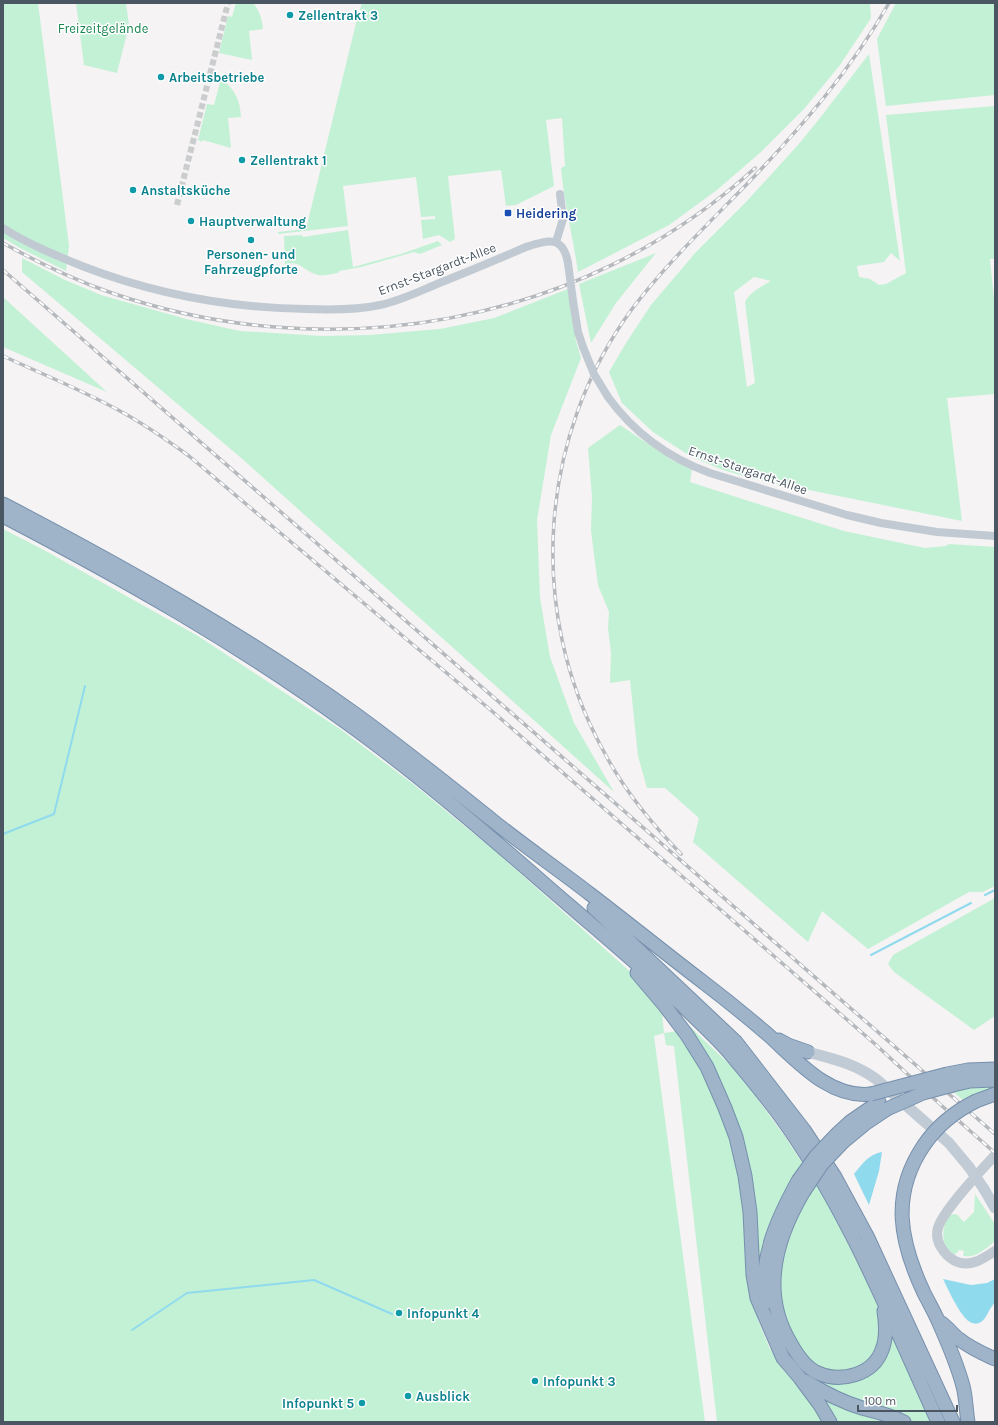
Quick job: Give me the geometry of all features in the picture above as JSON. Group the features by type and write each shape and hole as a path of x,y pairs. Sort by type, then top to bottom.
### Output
{"highway":[{"path":"3,504 87,548 218,624 353,713 588,892 676,963 705,983 780,1046 830,1085 879,1102 923,1093 968,1070 995,1069"},
{"path":"3,516 82,557 173,610 255,661 347,723 484,831 665,989 727,1050 778,1114 825,1184 855,1241 938,1422"},
{"path":"526,846 617,928 736,1042 788,1107 836,1177 867,1236 954,1422"},
{"path":"604,936 665,1006 687,1035 706,1067 725,1108 736,1137 745,1176 750,1212 753,1275 757,1298 767,1318"},
{"path":"767,1034 788,1045 808,1052"},
{"path":"882,1300 885,1322 885,1338 882,1351 873,1365 858,1374 843,1378 831,1377 817,1373 794,1351 785,1334 777,1314 774,1293 774,1272 782,1236 801,1186 816,1156 840,1137 850,1122 904,1086 950,1080 995,1080"},
{"path":"968,1422 963,1387 955,1363 939,1321 909,1258 903,1234 903,1199 905,1187 915,1159 924,1145 945,1121 976,1101 995,1094"},
{"path":"801,1186 782,1208 773,1231 767,1251 764,1273 764,1296 767,1318 774,1341 783,1358 820,1405 830,1422"},
{"path":"939,1321 963,1342 977,1351 995,1359"},
{"path":"800,1378 830,1395 860,1408 887,1415 904,1422"}],"main road":[{"path":"808,1052 853,1065 865,1070 876,1078 949,1143 969,1167 995,1208"}],"street":[{"path":"556,242 563,219 560,194"},
{"name":"Ernst-Stargardt-Allee","path":"3,228 31,244 71,262 112,277 149,288 219,303 287,309 332,310 379,305 409,296 526,248 544,242 556,242 564,249 568,263 577,325 583,347 594,374 608,397 632,425 659,447 684,462 710,473 847,515 930,532 995,536"},
{"path":"995,1155 952,1205 942,1218 937,1229 938,1240 942,1250 950,1258 958,1262 969,1264 976,1262 995,1251"}],"green space":[{"path":"3,3 38,3 69,246 66,271 3,238"},
{"name":"Freizeitgelände","path":"76,3 126,3 129,25 117,73 84,65"},
{"path":"236,3 253,3 261,18 263,29 249,31 252,60 219,53 228,16 232,17"},
{"path":"362,3 870,3 871,18 840,65 804,109 761,152 717,190 669,225 578,272 564,194 561,168 565,166 562,118 546,120 554,186 516,205 506,206 501,170 448,176 455,239 450,242 439,235 423,239 421,220 435,219 435,216 421,217 416,177 343,186 348,226 278,234 278,232 306,229 357,19 364,14 360,10"},
{"path":"896,3 995,3 995,95 886,106 877,39"},
{"path":"869,54 900,261 891,253 884,262 857,266 859,277 870,279 879,285 886,284 906,273 886,115 995,106 995,259 990,259 995,309 995,394 947,398 962,521 755,479 723,470 690,456 653,432 622,403 609,372 651,305 696,252 746,202 798,145","holes":["754,277 771,281 753,292 745,302 755,383 747,387 734,292"]},
{"path":"221,79 236,95 241,117 228,118 231,148 198,140 207,104 214,105"},
{"path":"348,230 353,267 401,254 438,241 442,245 420,254 414,252 326,275 315,274 293,263 285,265 284,236 302,235 303,237"},
{"path":"656,253 616,303 591,343 579,284"},
{"path":"22,258 65,280 101,295 186,319 240,331 322,336 370,335 440,329 494,318 568,289 576,341 581,358 551,435 537,520 540,598 550,657 574,723 614,792 240,457 22,272"},
{"path":"3,297 107,392 3,347"},
{"path":"620,425 672,460 692,469 690,482 844,531 925,548 946,546 949,544 995,547 995,886 983,892 969,892 868,949 822,911 808,942 693,842 699,818 665,788 647,788 638,756 630,680 610,683 611,653 608,628 609,612 598,585 591,531 592,497 588,448"},
{"path":"3,529 42,549 198,636 340,729 413,784 495,851 635,976 662,1013 664,1033 654,1036 705,1422 3,1422"},
{"path":"995,898 995,1016 974,1030 894,972 888,964 893,955"},
{"path":"673,1010 732,1067 786,1138 825,1198 864,1276 931,1422 833,1422 815,1391 810,1375 787,1331 779,1300 779,1264 758,1260 744,1155"},
{"path":"679,1031 700,1062 722,1111 737,1156 758,1320 769,1347 784,1371 804,1392 824,1422 717,1422 674,1046 666,1045 664,1033"},
{"path":"995,1084 995,1090 964,1101 951,1090"},
{"path":"975,1194 995,1224 995,1241 984,1250 972,1256 963,1256 964,1251 959,1250 955,1255 950,1252 945,1243 943,1233 947,1217 955,1214 964,1222 974,1212"}],"water":[{"path":"882,1152 879,1171 869,1205 854,1174 870,1157"},
{"path":"943,1279 971,1285 987,1283 995,1279 995,1301 983,1321 977,1324 966,1319"}],"waterway":[{"path":"3,834 54,814 85,686"},
{"path":"985,895 995,890"},
{"path":"871,955 971,903"},
{"path":"132,1330 187,1293 314,1280 392,1314"}],"tunnel":[{"path":"177,205 228,3"}],"railway":[{"path":"681,854 648,818 619,778 603,750 579,697 562,641 554,584 554,526 561,468 577,412 601,359 632,309 673,260 767,163 824,98 858,52 889,3"},
{"path":"3,243 55,270 95,287 193,315 278,327 364,328 450,318 533,297 612,265 687,222 755,168"},
{"path":"3,270 995,1134"},
{"path":"3,356 106,403 138,421 189,456 493,712 875,1044 995,1153"}],"place":[{"name":"Zellentrakt 3","path":"290,15"},
{"name":"Arbeitsbetriebe","path":"161,77"},
{"name":"Zellentrakt 1","path":"242,160"},
{"name":"Anstaltsküche","path":"133,190"},
{"name":"Heidering","path":"508,213"},
{"name":"Hauptverwaltung","path":"191,221"},
{"name":"Personen- und Fahrzeugpforte","path":"251,240"},
{"name":"Infopunkt 4","path":"399,1313"},
{"name":"Infopunkt 3","path":"535,1381"},
{"name":"Ausblick","path":"408,1396"},
{"name":"Infopunkt 5","path":"362,1403"}]}
